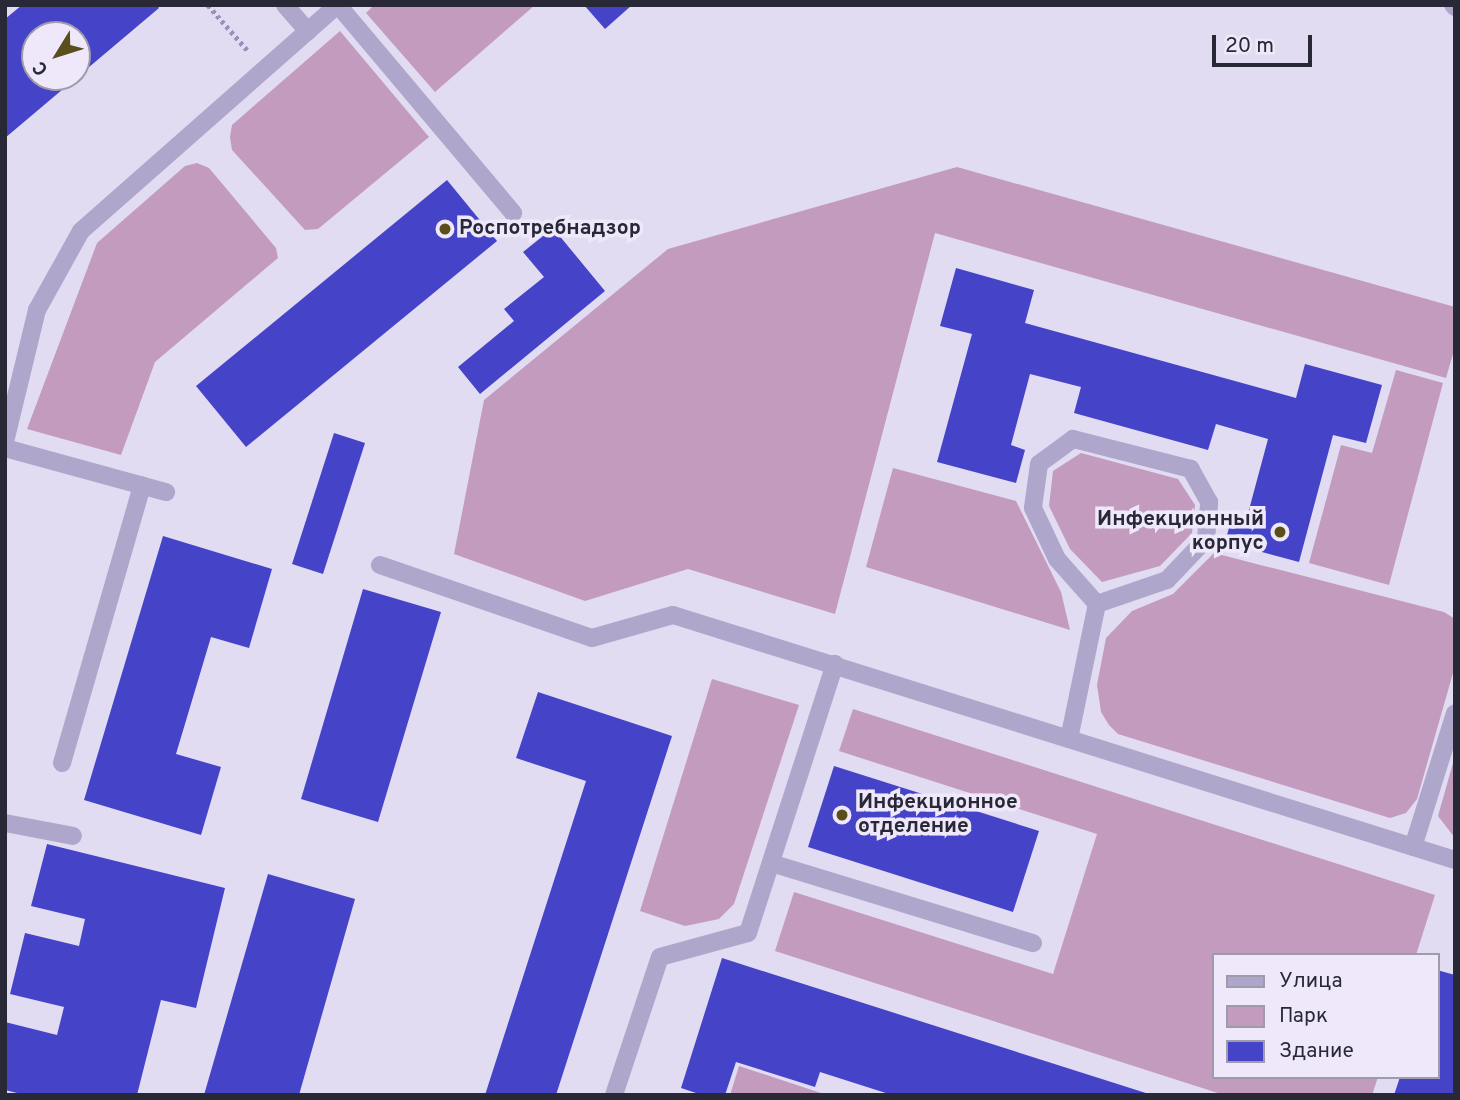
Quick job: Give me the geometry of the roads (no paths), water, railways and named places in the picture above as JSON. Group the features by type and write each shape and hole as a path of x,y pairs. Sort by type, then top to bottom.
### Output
{"street":[{"path":"285,5 308,31"},
{"path":"5,442 12,385 37,310 81,231 338,5 513,213"},
{"path":"1073,439 1191,468 1209,502 1206,539 1167,580 1097,604 1057,559 1033,509 1039,464 1073,439"},
{"path":"5,448 166,492"},
{"path":"62,763 142,485"},
{"path":"380,565 592,638 673,615 1455,860"},
{"path":"1069,739 1097,604"},
{"path":"614,1095 660,957 748,933 835,664"},
{"path":"1413,848 1455,713"},
{"path":"5,823 73,836"},
{"path":"771,863 1033,943"}],"place":[{"name":"Роспотребнадзор","path":"445,229"},
{"name":"Инфекционный корпус","path":"1280,532"},
{"name":"Инфекционное отделение","path":"842,815"}]}
